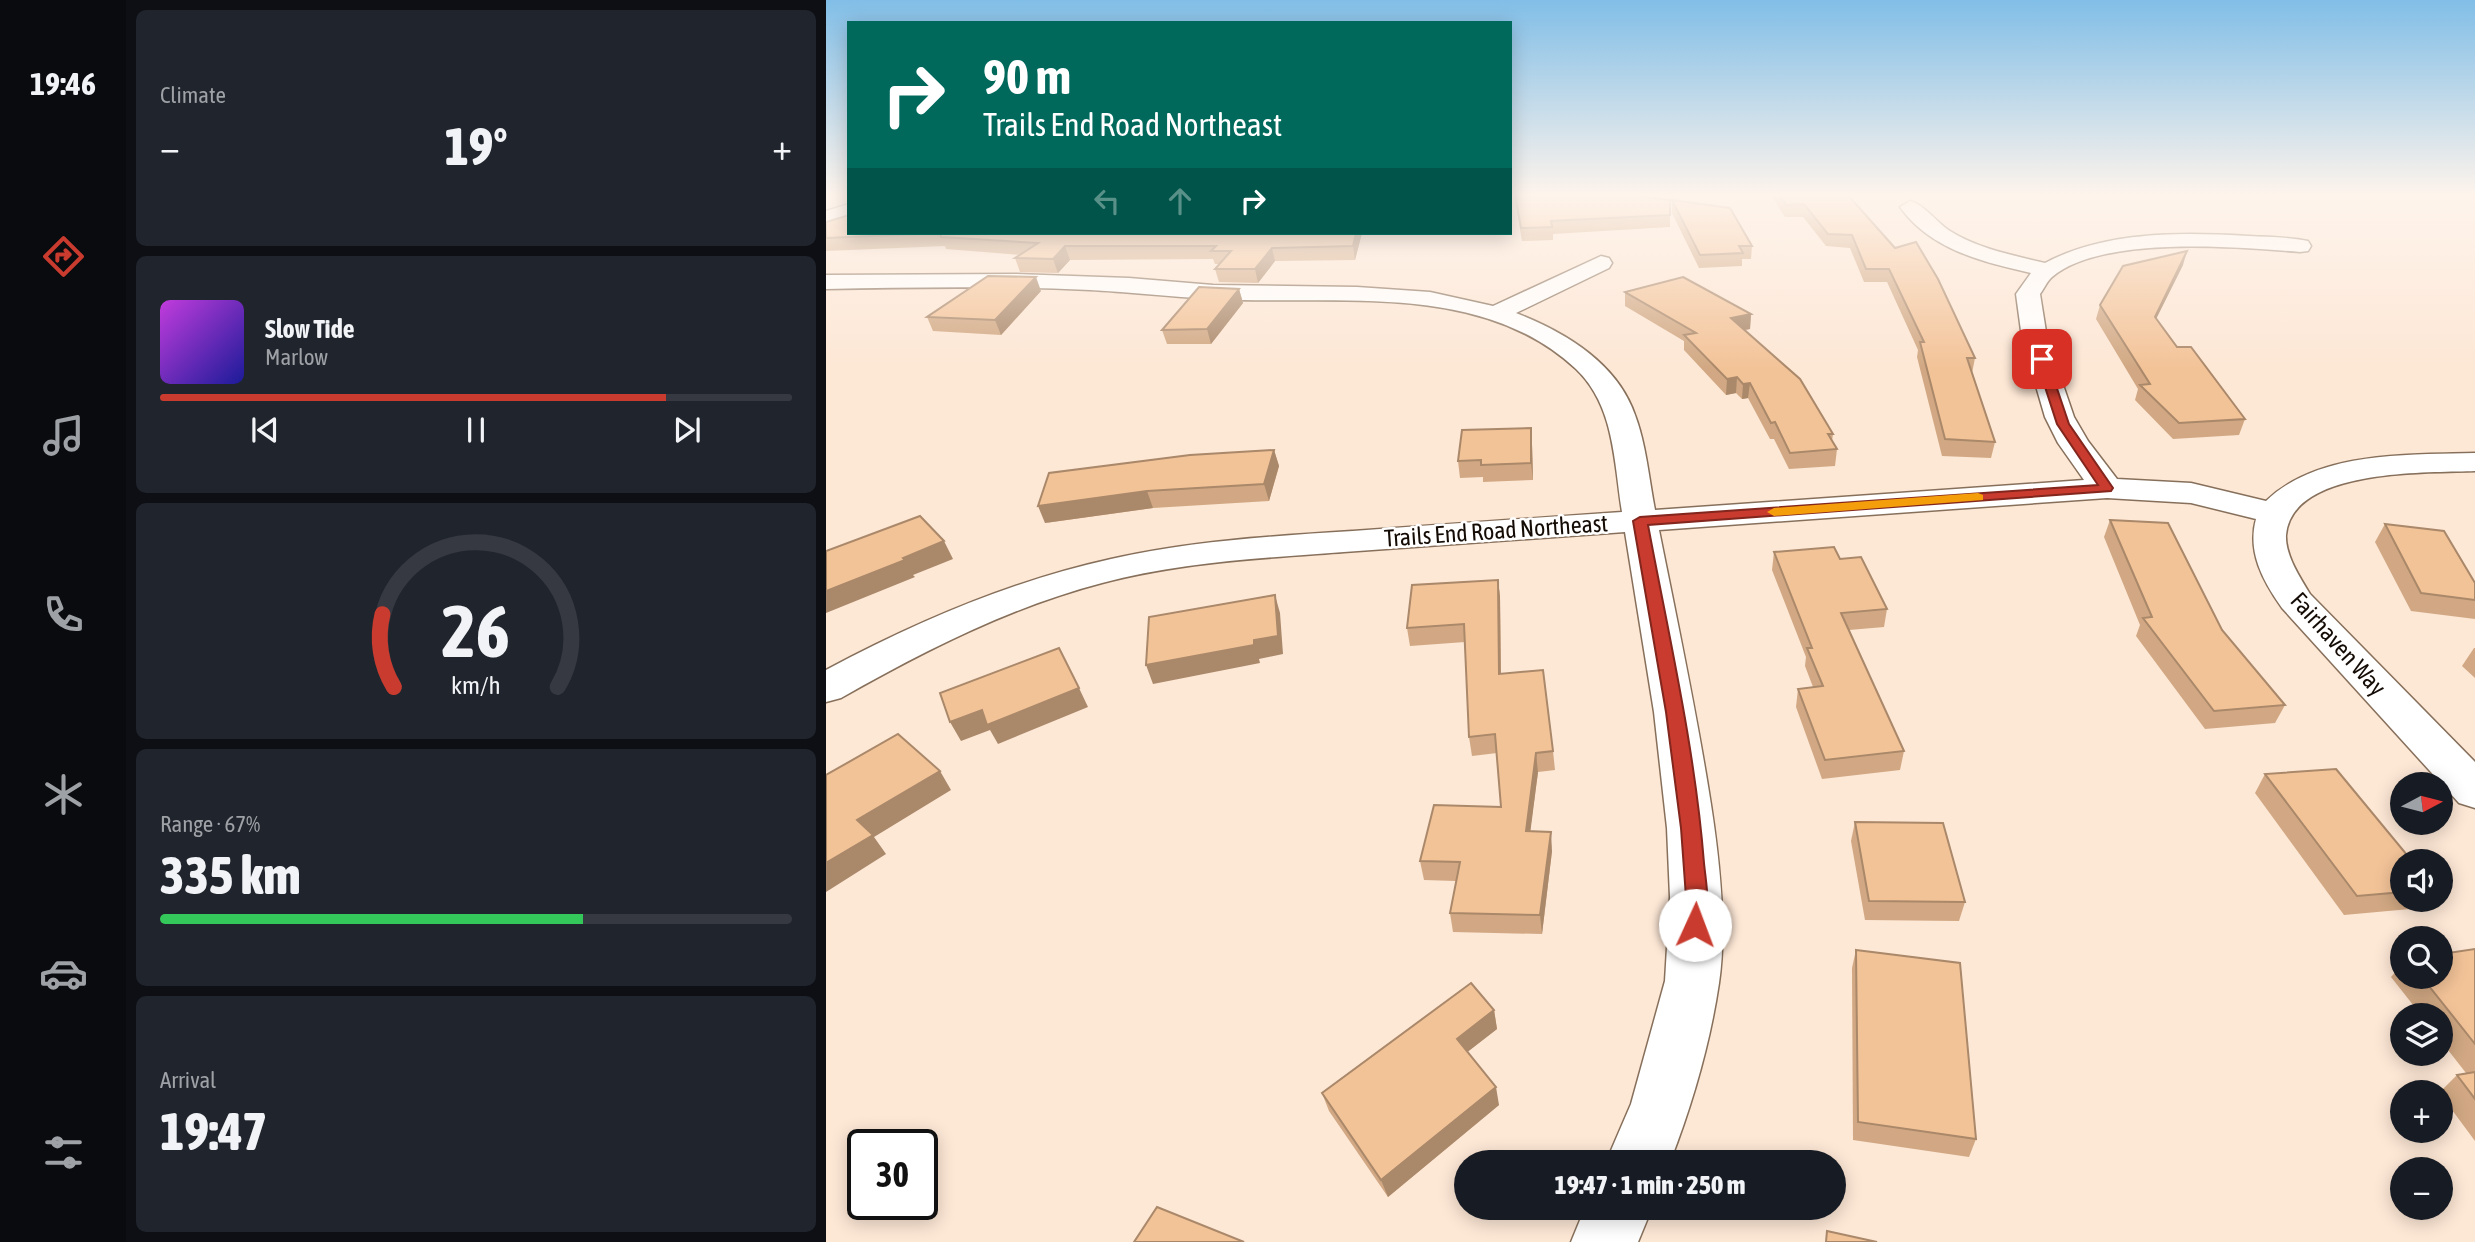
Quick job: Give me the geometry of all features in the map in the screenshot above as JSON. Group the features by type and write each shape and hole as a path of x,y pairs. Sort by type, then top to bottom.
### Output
{"street":[{"path":"1978,252 2047,270"},
{"path":"2093,252 2047,270 2027,294 2027,312 2063,424 2107,488"},
{"path":"1495,314 1601,264"},
{"path":"826,282 1014,281 1213,292 1350,295 1438,303 1495,314 1553,339 1597,373 1612,393 1621,415 1675,712 1691,828 1696,897 1692,981 1661,1107 1643,1150"},
{"path":"2273,513 2294,493 2325,478 2370,469 2475,462"},
{"name":"Trails End Road Northeast","path":"826,688 882,657 964,619 1067,581 1128,566 1254,548 2107,488 2191,493 2273,513"},
{"name":"Fairhaven Way","path":"2273,513 2269,536 2276,566 2295,600 2475,791"},
{"path":"1604,1242 1614,1220"}],"building":[{"path":"1024,252 1059,252 1053,259 1015,258"},
{"path":"1230,252 1269,252 1255,269 1215,269"},
{"path":"1698,252 1743,253 1700,255"},
{"path":"1859,252 1922,252 1938,279 1975,358 1967,358 1995,442 1945,439 1920,342 1924,342 1889,269 1866,269"},
{"path":"2187,252 2155,317 2177,347 2191,347 2245,419 2179,423 2140,385 2150,384 2100,305 2123,266"},
{"path":"988,276 1036,277 995,320 927,317"},
{"path":"1683,277 1751,314 1731,318 1800,379 1833,434 1828,434 1837,449 1790,453 1775,422 1771,423 1750,383 1743,384 1737,377 1727,379 1684,335 1696,333 1625,292"},
{"path":"1199,287 1239,289 1207,329 1162,330"},
{"path":"1531,428 1531,463 1481,465 1481,460 1458,461 1462,430"},
{"path":"1274,450 1264,484 1147,491 1038,506 1049,473 1190,455"},
{"path":"920,516 944,541 903,558 905,560 826,591 826,551"},
{"path":"2110,520 2168,523 2222,630 2285,705 2214,711 2143,618 2152,617"},
{"path":"2385,524 2444,531 2475,583 2475,600 2421,593"},
{"path":"1834,547 1840,559 1861,557 1887,609 1841,613 1904,751 1825,760 1798,689 1823,686 1807,648 1812,648 1774,552"},
{"path":"1498,580 1499,674 1543,670 1553,751 1536,753 1526,831 1551,832 1540,915 1450,913 1460,862 1420,861 1434,805 1501,807 1495,734 1469,737 1464,624 1407,628 1412,585"},
{"path":"1275,595 1278,636 1254,640 1254,645 1146,665 1149,617"},
{"path":"1059,648 1079,688 987,725 982,710 950,722 940,693"},
{"path":"898,734 940,771 857,820 873,835 826,863 826,775"},
{"path":"2336,769 2402,849 2390,849 2390,893 2357,896 2265,774"},
{"path":"1855,822 1943,823 1965,902 1869,901"},
{"path":"2475,949 2475,1044 2453,1016 2453,1003 2442,1003 2431,989 2453,989 2453,952"},
{"path":"1856,950 1960,963 1976,1139 1858,1122"},
{"path":"1471,983 1494,1010 1457,1039 1496,1087 1381,1180 1322,1093"},
{"path":"2475,1072 2475,1099 2457,1075"},
{"path":"1157,1207 1244,1242 1134,1242"},
{"path":"1827,1231 1877,1242 1826,1242"}],"slow traffic":[{"path":"1774,512 1978,497"}],"route":[{"path":"1695,925 1696,897 1691,828 1675,712 1640,521 2107,488 2076,447 2063,424 2042,359"}]}
